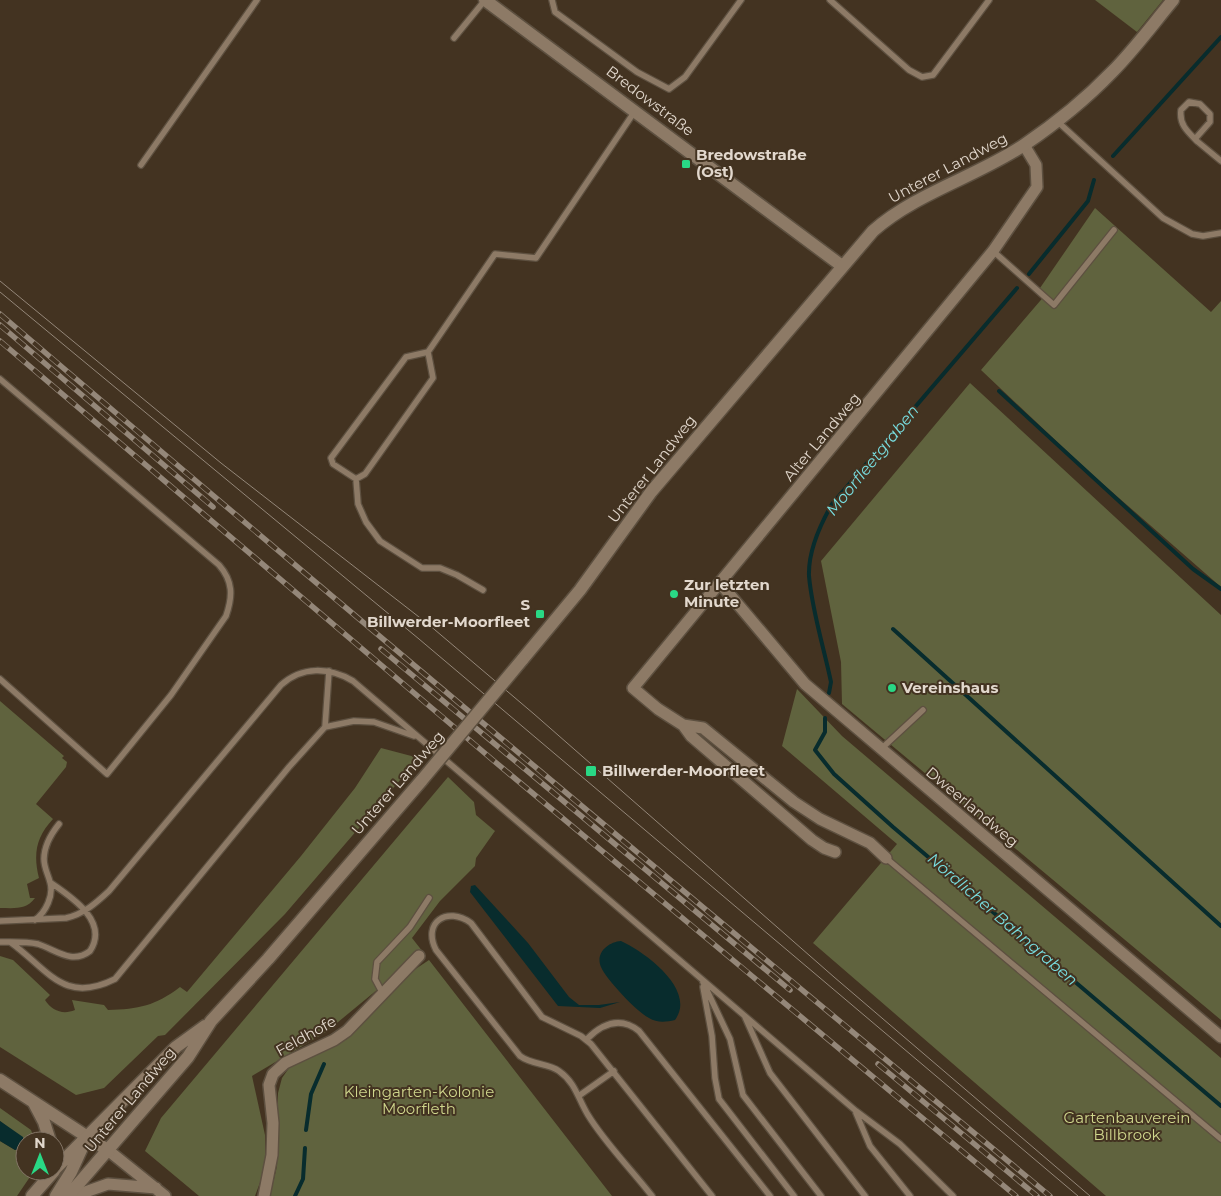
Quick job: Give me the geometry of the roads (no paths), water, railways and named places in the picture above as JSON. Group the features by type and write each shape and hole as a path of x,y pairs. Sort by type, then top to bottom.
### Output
{"main road":[{"name":"Bredowstraße","path":"485,0 842,266"},
{"name":"Unterer Landweg","path":"68,1196 188,1058 211,1021 268,959 422,780 580,590 650,492 873,231 895,213 978,172 1024,146 1057,121 1112,72 1173,0"},
{"name":"Unterer Landweg","path":"65,1159 176,1047 211,1021"},
{"path":"0,1080 109,1151"},
{"path":"32,1101 47,1131"},
{"path":"56,1196 71,1172 87,1136"},
{"name":"Unterer Landweg","path":"32,1196 44,1181"}],"street":[{"name":"Alter Landweg","path":"835,852 824,848 812,840 691,736 683,725 658,709 633,688 993,251 1037,187 1036,165 1024,146"},
{"name":"Dweerlandweg","path":"720,583 804,684 1221,1037"},
{"name":"Alter Landweg","path":"683,725 703,728 794,802 820,819 870,843 886,858"},
{"name":"Feldhofe","path":"264,1196 272,1155 273,1123 269,1085 273,1074 285,1063 334,1040 363,1015 419,956"},
{"path":"109,1151 166,1196"},
{"path":"74,1196 108,1184 156,1188"}],"lane":[{"path":"141,165 256,0"},
{"path":"454,38 485,0"},
{"path":"552,0 555,12 637,72 669,89 685,77 741,0"},
{"path":"830,0 909,70 922,77 933,75 989,0"},
{"path":"1195,139 1210,122 1210,114 1200,104 1189,102 1181,110 1180,118 1182,125 1195,139 1221,161"},
{"path":"356,479 333,464 331,458 406,357 428,352 495,254 536,258 635,111"},
{"path":"1057,121 1163,218 1192,234 1203,236 1221,234"},
{"path":"993,251 1054,305 1114,230"},
{"path":"356,479 365,474 433,378 428,352"},
{"path":"0,379 219,565 227,575 231,594 226,616 171,695 107,774 0,679"},
{"path":"356,479 358,504 366,522 380,541 422,568 440,568 457,575 483,590"},
{"path":"325,727 328,671"},
{"path":"0,921 66,918 85,911 109,891 281,685 299,673 328,671 338,673 353,681 856,1111 900,1144 953,1196"},
{"path":"881,749 923,710"},
{"path":"10,942 45,972 68,986 90,989 115,979 289,767 325,727 354,721 374,722 417,737"},
{"path":"0,942 32,943 69,957 85,955 93,946 96,934 94,924 85,911 51,884 45,868 44,856 50,838 59,824"},
{"path":"886,858 1221,1139"},
{"path":"35,920 41,916 47,905 51,884"},
{"path":"383,994 375,979 378,962 410,926 429,898"},
{"path":"652,1196 588,1115 580,1095 559,1070 527,1061 512,1048 436,950 432,939 435,924 444,916 459,916 471,923 542,1017 587,1039 712,1196"},
{"path":"701,977 712,1036 715,1078 719,1099 794,1196"},
{"path":"701,977 730,1039 743,1096 821,1196"},
{"path":"744,1015 770,1073 865,1196"},
{"path":"587,1039 596,1030 614,1023 627,1024 639,1031 770,1196"},
{"path":"580,1095 614,1071"},
{"path":"856,1111 870,1146 910,1196"}],"water":[{"path":"475,885 528,943 569,997 579,1005 620,1002 600,1008 558,1006 470,892 471,886"},
{"path":"621,941 654,963 674,985 679,997 680,1008 675,1020 658,1021 644,1015 622,995 604,972 600,962 601,953 607,946"},
{"path":"0,1121 15,1131 15,1150 0,1141"}],"waterway":[{"path":"1113,156 1221,37"},
{"path":"1029,274 1088,201 1094,180"},
{"name":"Moorfleetgraben","path":"829,693 831,682 815,616 809,576 810,557 823,521 832,504 1017,288"},
{"path":"999,391 1193,569 1221,589"},
{"path":"893,629 1221,926"},
{"name":"Nördlicher Bahngraben","path":"825,718 825,732 815,750 834,774 893,827 1221,1106"},
{"path":"306,1130 311,1094 324,1064"},
{"path":"295,1196 303,1179 305,1148"}],"tram line":[{"path":"0,281 221,463 428,624 534,714 834,977 1090,1196"},
{"path":"0,292 419,639 1078,1196"}],"railway":[{"path":"0,314 523,757 1050,1196"},
{"path":"0,325 213,507"},
{"path":"0,341 494,761 1016,1196"},
{"path":"381,649 790,990"},
{"path":"878,1064 1037,1196"}],"place":[{"name":"Bredowstraße (Ost)","path":"686,164"},
{"name":"Zur letzten Minute","path":"674,594"},
{"name":"S Billwerder-Moorfleet","path":"540,614"},
{"name":"Vereinshaus","path":"892,688"},
{"name":"Billwerder-Moorfleet","path":"591,771"}],"park label":[{"name":"Kleingarten-Kolonie Moorfleth","path":"419,1100"},
{"name":"Gartenbauverein Billbrook","path":"1127,1126"}]}
